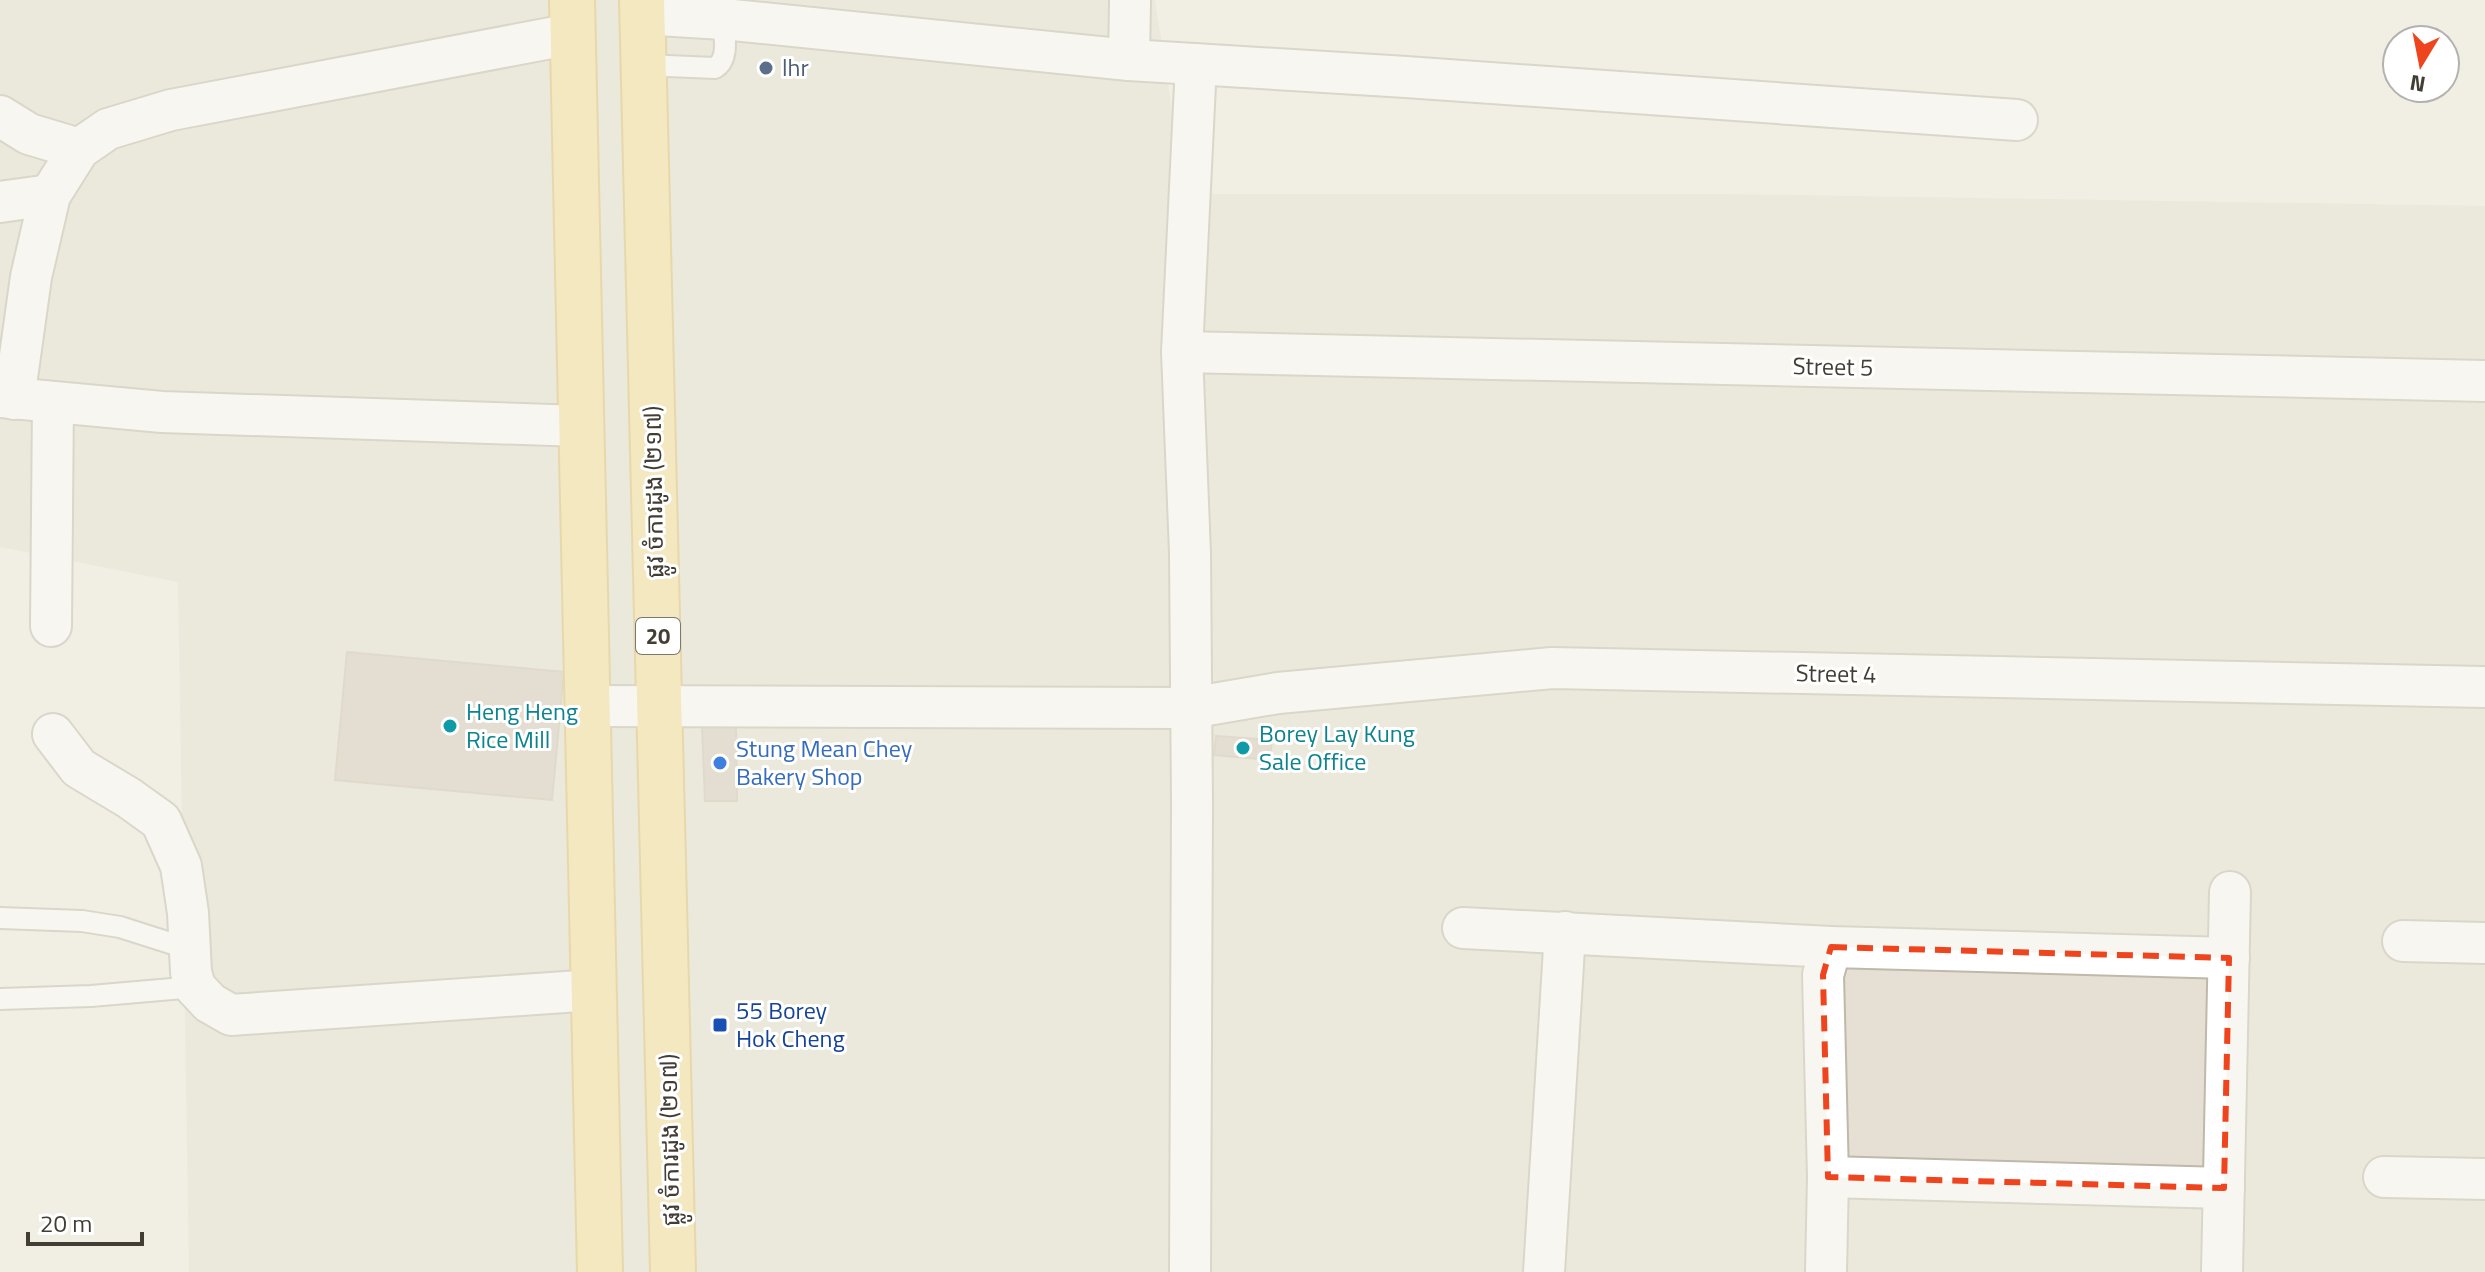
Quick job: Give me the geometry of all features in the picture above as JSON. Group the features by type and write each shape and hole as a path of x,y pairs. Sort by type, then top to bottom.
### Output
{"main road":[{"name":"ផ្លូវ ចំការដូង (២១៧)","path":"642,7 673,1272"},
{"path":"572,17 600,1272"}],"street":[{"path":"1129,60 1130,0"},
{"path":"642,7 723,19 1129,60 2017,120"},
{"path":"51,626 22,399 31,277 50,195 79,149 108,129 171,110 572,17"},
{"path":"1190,1272 1190,553 1182,352 1196,64"},
{"path":"0,116 29,134 79,149"},
{"path":"0,202 50,195"},
{"name":"Street 5","path":"1182,352 2485,381"},
{"path":"22,399 162,412 581,426"},
{"name":"Street 4","path":"588,706 1190,708 1278,693 1552,668 2485,687"},
{"path":"53,734 79,768 161,821 181,866 192,968 210,1003 231,1015 594,990"},
{"path":"2222,1272 2230,892"},
{"path":"1463,928 1831,947 2229,958"},
{"path":"1544,1272 1565,932"},
{"path":"2403,941 2485,943"},
{"path":"1826,1272 1828,1177 1823,975 1831,947"},
{"path":"1828,1177 2224,1188"},
{"path":"2384,1177 2485,1179"}],"lane":[{"path":"643,65 715,68 722,64 723,19"},
{"path":"0,918 82,921 120,927 192,968"},
{"path":"0,999 91,996 192,968"}],"highlighted area":[{"path":"1831,947 2229,958 2224,1188 1828,1177 1823,975"}],"shaded area":[{"path":"0,0 1155,0 1185,194 1724,194 2485,206 2485,1272 189,1272 178,582 0,547"}],"building":[{"name":"Heng Heng Rice Mill","path":"347,652 564,672 552,800 335,780"},
{"name":"Stung Mean Chey Bakery Shop","path":"736,725 737,801 705,801 702,726"},
{"name":"Borey Lay Kung Sale Office","path":"1216,736 1272,740 1270,760 1214,755"}],"place":[{"name":"lhr","path":"766,68"},
{"name":"Heng Heng Rice Mill","path":"450,726"},
{"name":"Borey Lay Kung Sale Office","path":"1243,748"},
{"name":"Stung Mean Chey Bakery Shop","path":"720,763"},
{"name":"55 Borey Hok Cheng","path":"720,1025"}]}
